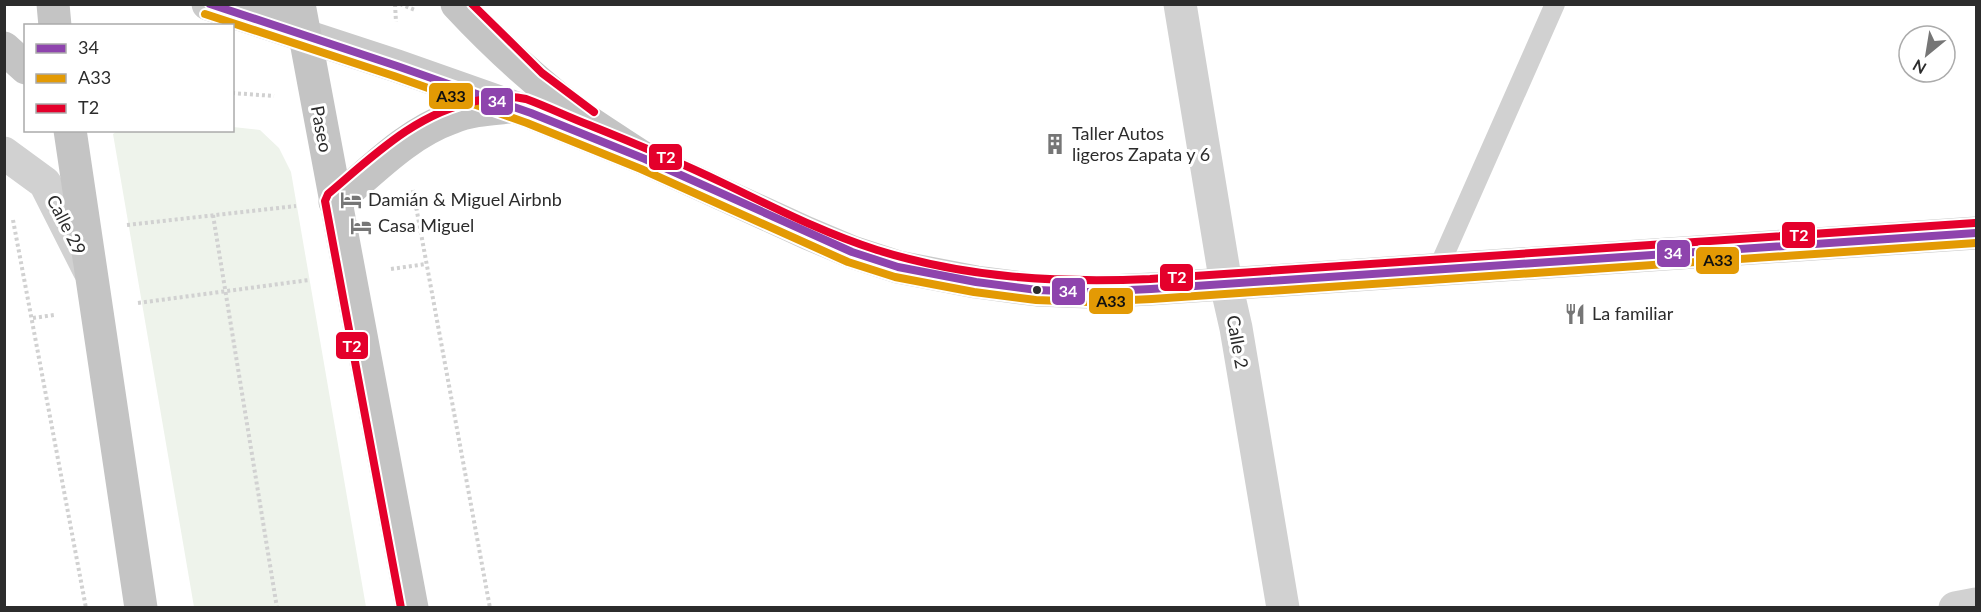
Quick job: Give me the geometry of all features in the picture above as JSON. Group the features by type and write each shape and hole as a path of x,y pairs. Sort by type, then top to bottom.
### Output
{"main road":[{"path":"53,4 55,24"},
{"path":"208,4 302,20"},
{"path":"256,4 302,20 397,66 531,113 645,159 852,252 898,267 940,276 1038,290 1089,292 1226,284 1977,233"},
{"path":"457,4 489,38 533,78 581,117 645,159"},
{"name":"Paseo","path":"302,20 411,608"},
{"path":"4,48 24,66"},
{"path":"335,202 405,143 426,129 471,111 510,107"},
{"path":"56,132 95,294"},
{"path":"70,132 141,608"}],"street":[{"name":"Calle 2","path":"1180,4 1283,608"},
{"name":"Calle 29","path":"4,153 45,183 95,294"},
{"path":"1955,608 1977,604"}],"lane":[{"path":"1437,271 1555,4"}],"path":[{"path":"405,143 490,608"},
{"path":"86,229 335,202"},
{"path":"213,215 277,608"},
{"path":"13,219 86,608"},
{"path":"33,318 95,294 226,291 426,264"}],"shaded area":[{"path":"234,127 260,130 279,148 291,172 366,607 194,607 113,134 116,132 234,132"}],"transit line":[{"name":"34","path":"210,4 531,113 645,159 852,252 898,267 976,282 1037,290 1088,292 1151,289 1976,233"},
{"name":"T2","path":"472,4 542,73 594,112"},
{"name":"A33","path":"205,14 394,76 527,123 641,169 848,262 895,277 974,292 1036,300 1088,302 1152,299 1976,243"},
{"name":"T2","path":"401,608 325,201 328,194 396,138 434,115 476,101 501,97 526,99 673,160 837,236 877,250 978,273 1046,279 1150,279 1975,223"}],"place":[{"name":"Taller Autos ligeros Zapata y 6","path":"1055,144"},
{"name":"Damián & Miguel Airbnb","path":"351,200"},
{"name":"Casa Miguel","path":"361,226"},
{"name":"La familiar","path":"1575,314"}]}
